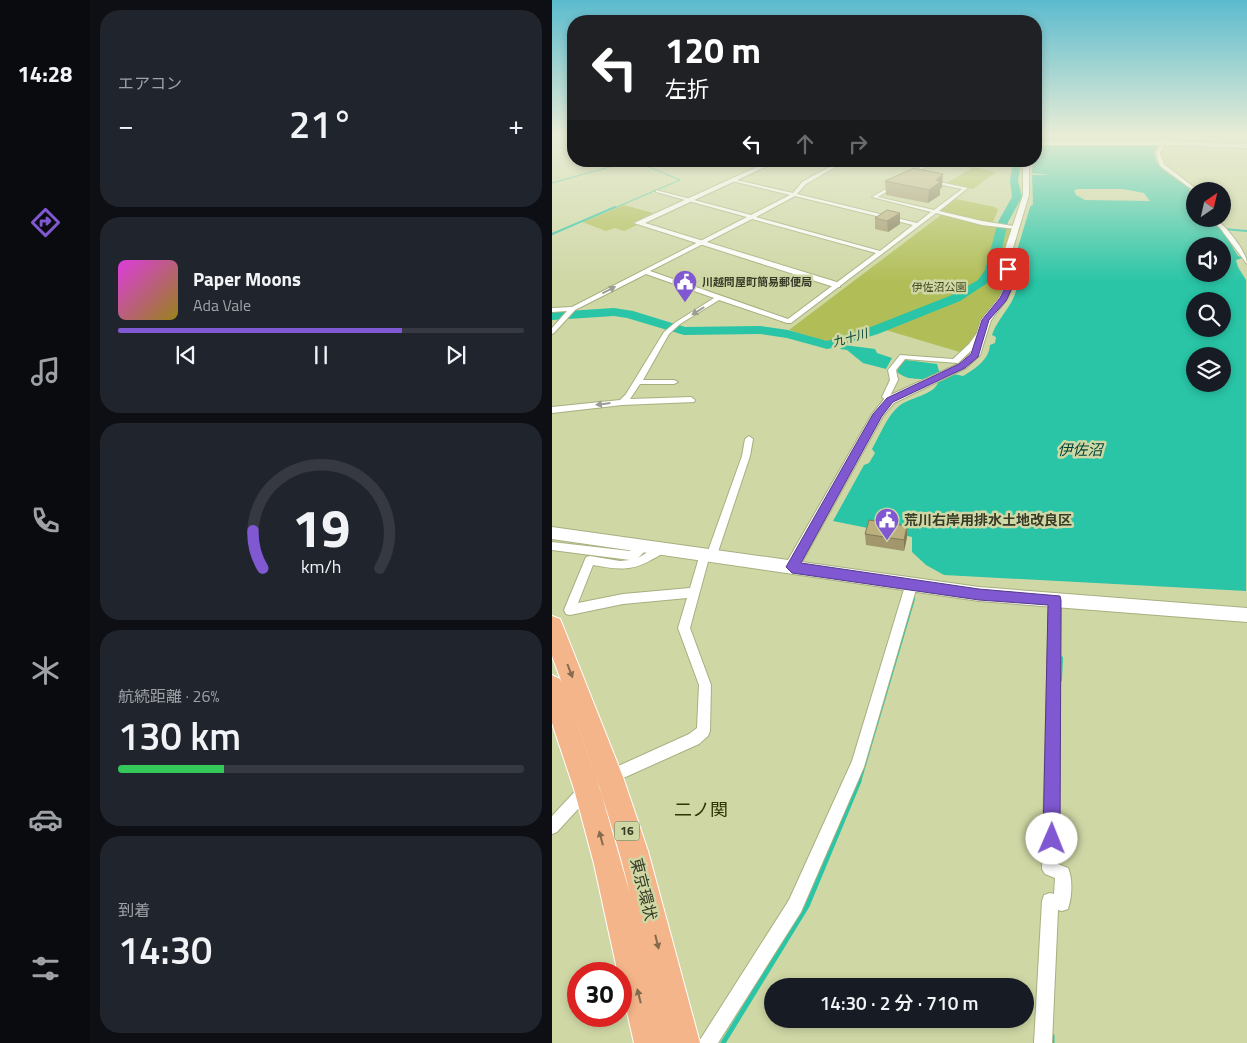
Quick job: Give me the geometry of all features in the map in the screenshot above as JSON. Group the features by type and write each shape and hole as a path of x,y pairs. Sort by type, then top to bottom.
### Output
{"highway":[{"name":"東京環状","path":"552,626 599,783 608,864 651,1043"},
{"name":"東京環状","path":"552,687 634,851 683,1043"}],"street":[{"path":"724,185 638,223 837,285"},
{"path":"753,185 919,225"},
{"path":"552,332 561,320 574,309 794,195 803,185"},
{"path":"894,185 874,197 1012,227"},
{"path":"646,272 789,322 937,212 966,188 950,185"},
{"path":"792,567 878,414 890,400 951,372 975,355 986,320 1003,299 1008,288 1008,255 1012,227 1026,195 1026,185"},
{"path":"658,191 882,253"},
{"path":"1221,228 1243,251 1246,262"},
{"path":"622,402 629,396 666,334 678,323 718,298"},
{"path":"552,310 574,309"},
{"path":"890,400 886,398 894,380 892,370 899,360 903,357 955,361 972,345 983,327"},
{"path":"638,382 674,382"},
{"path":"552,410 622,402 691,400"},
{"path":"552,827 599,783 694,739 703,731 705,685 684,628 694,592 746,456 749,439"},
{"path":"552,532 911,586 979,594 1246,615"},
{"path":"552,546 632,556 645,546"},
{"path":"661,548 644,561 628,567 590,560 570,610 623,599 694,592"},
{"path":"707,1043 795,906 849,788 859,762 911,586"},
{"path":"1043,1043 1050,901 1062,902 1063,873 1050,869 1055,600"}],"green space":[{"path":"954,185 979,185 973,189"},
{"path":"956,199 995,207 998,210 992,224 942,212 941,210"},
{"path":"624,205 653,213 632,223 637,225 624,231 615,228 606,231 582,222"},
{"name":"伊佐沼公園","path":"941,215 1013,228 1004,291 963,353 879,328 826,342 789,330"}],"water":[{"name":"伊佐沼","path":"1032,185 1185,185 1186,228 1219,228 1226,237 1186,237 1186,282 1231,282 1231,244 1240,259 1236,260 1246,280 1246,591 944,575 926,565 912,552 912,537 833,521 864,465 869,463 875,453 872,449 891,415 899,406 926,394 938,383 902,376 897,372 901,361 937,364 939,371 963,376 984,360 990,345 995,343 996,337 992,335 995,327 1012,301 1017,286 1017,278 1021,277 1020,272 1017,270 1016,254 1030,207 1033,204","holes":["1077,189 1123,189 1144,193 1150,201 1085,200 1076,195 1074,191"]},
{"path":"844,345 875,349 877,353 892,358 886,369 863,363 847,350 840,349"}],"building":[{"path":"903,185 936,185 929,190"},
{"path":"887,210 900,213 887,221 875,218"},
{"path":"869,520 907,526 904,540 865,534"}],"waterway":[{"path":"612,209 669,185"},
{"name":"九十川","path":"552,316 614,312 629,314 684,331 760,330 788,334 827,345 873,331 956,298 982,282 991,271 1003,222 1017,197 1015,185"},
{"path":"552,234 615,207"},
{"path":"1224,229 1247,231"},
{"path":"1235,257 1247,258"},
{"path":"859,782 913,599"},
{"path":"1060,680 1061,658"},
{"path":"723,1043 807,906 859,781"},
{"path":"1052,1036 1052,1043"}],"place":[{"name":"川越問屋町簡易郵便局","path":"685,303"},
{"name":"荒川右岸用排水土地改良区","path":"887,541"}],"district":[{"name":"二ノ関","path":"701,810"}],"route":[{"path":"1008,269 1008,288 1003,299 986,320 975,355 962,366 890,400 878,414 792,567 911,586 1055,600 1052,839"}]}
